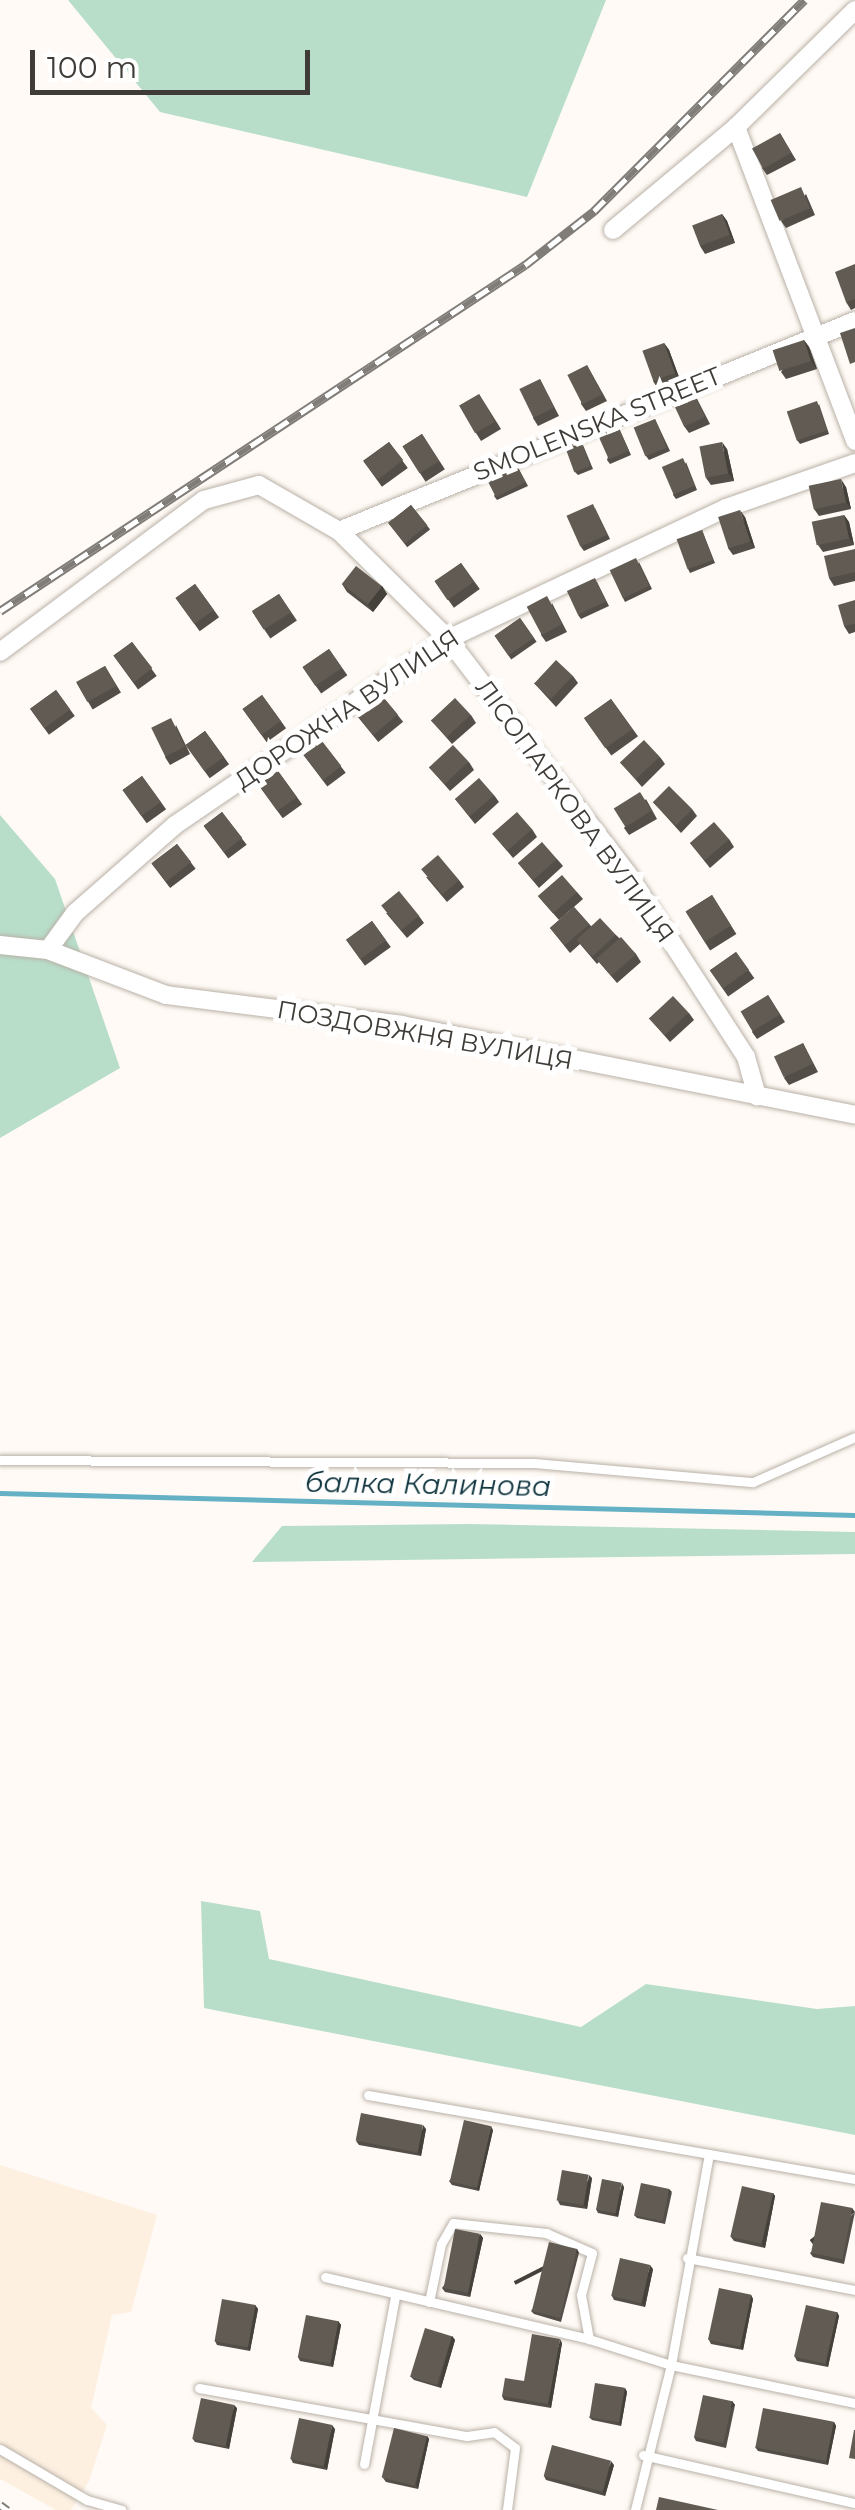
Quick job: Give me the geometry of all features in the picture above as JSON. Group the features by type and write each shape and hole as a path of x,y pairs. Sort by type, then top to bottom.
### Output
{"street":[{"path":"613,230 736,127 855,10"},
{"path":"736,127 819,333 855,442"},
{"name":"SMOLENSKA STREET","path":"339,531 855,321"},
{"name":"ДОРОЖНА ВУЛИЦЯ","path":"48,950 75,913 176,825 448,639 726,508 855,463"},
{"name":"ЛІСОПАРКОВА ВУЛИЦЯ","path":"0,652 204,500 259,485 339,531 448,639 627,873 746,1058 757,1096"},
{"name":"ПОЗДОВЖНЯ ВУЛИЦЯ","path":"0,945 48,950 166,995 402,1026 855,1115"}],"lane":[{"path":"0,1460 534,1462 753,1482 855,1437"},
{"path":"368,2095 855,2179"},
{"path":"635,2510 644,2455 671,2365 687,2258 709,2154"},
{"path":"429,2302 441,2244 453,2223 546,2233 592,2253 581,2295 589,2339"},
{"path":"687,2258 855,2290"},
{"path":"324,2277 589,2339 671,2365 855,2403"},
{"path":"364,2464 395,2296"},
{"path":"200,2388 370,2420 504,2437 515,2448 507,2510"},
{"path":"0,2449 87,2500 122,2510"},
{"path":"644,2455 855,2504"}],"shaded area":[{"path":"0,2165 157,2215 131,2312 112,2315 91,2408 107,2425 89,2481 71,2510 56,2510 0,2479"}],"green space":[{"path":"68,0 606,0 527,197 160,112"},
{"path":"0,815 55,879 120,1068 0,1138"},
{"path":"469,1524 855,1532 855,1554 252,1562 282,1526"},
{"path":"201,1901 260,1911 269,1959 581,2027 646,1984 817,2009 855,2006 855,2135 204,2008"}],"building":[{"path":"780,133 791,153 763,169 752,149"},
{"path":"801,187 810,208 780,221 771,200"},
{"path":"722,214 730,235 700,246 692,225"},
{"path":"855,264 855,299 846,302 835,272"},
{"path":"855,328 855,362 850,364 840,333"},
{"path":"804,340 811,361 779,371 773,350"},
{"path":"664,343 675,373 653,381 642,351"},
{"path":"587,365 602,394 582,404 567,375"},
{"path":"540,379 554,408 533,418 519,389"},
{"path":"691,387 705,417 684,427 670,397"},
{"path":"479,394 495,422 475,433 459,406"},
{"path":"817,401 827,430 797,441 787,411"},
{"path":"655,419 667,448 645,456 634,428"},
{"path":"618,426 629,451 609,460 598,435"},
{"path":"422,434 439,461 419,473 402,446"},
{"path":"581,441 590,466 574,472 565,447"},
{"path":"389,442 403,460 378,480 364,462"},
{"path":"722,442 728,473 706,478 699,446"},
{"path":"683,458 695,486 674,495 662,467"},
{"path":"514,460 525,482 496,497 485,475"},
{"path":"841,479 846,502 814,509 809,486"},
{"path":"593,504 607,535 580,547 567,516"},
{"path":"411,505 427,525 405,543 388,523"},
{"path":"740,510 750,541 728,548 718,517"},
{"path":"844,515 849,538 817,545 812,522"},
{"path":"702,530 713,560 688,569 677,539"},
{"path":"855,549 855,572 829,578 824,556"},
{"path":"636,558 649,586 623,598 610,570"},
{"path":"461,563 474,582 447,600 434,581"},
{"path":"356,566 382,586 368,604 342,584"},
{"path":"595,578 606,602 578,615 567,591"},
{"path":"195,584 214,610 194,624 176,598"},
{"path":"279,594 291,613 264,630 252,611"},
{"path":"547,596 562,624 542,635 527,607"},
{"path":"855,600 855,624 844,626 838,605"},
{"path":"520,618 534,638 508,655 495,636"},
{"path":"132,642 152,668 134,682 114,656"},
{"path":"329,649 342,668 315,686 302,667"},
{"path":"556,660 573,676 551,699 534,683"},
{"path":"105,666 116,686 87,702 76,682"},
{"path":"56,690 70,709 44,728 30,709"},
{"path":"262,695 281,721 261,735 243,709"},
{"path":"383,697 398,715 373,735 358,718"},
{"path":"455,698 471,715 447,737 431,721"},
{"path":"611,699 632,729 605,748 584,718"},
{"path":"171,718 185,747 165,756 151,728"},
{"path":"205,731 224,757 204,771 186,745"},
{"path":"321,740 341,766 323,780 303,754"},
{"path":"644,740 660,757 636,779 620,763"},
{"path":"453,745 469,762 445,784 429,768"},
{"path":"278,771 297,797 277,811 259,785"},
{"path":"142,776 161,802 141,816 123,790"},
{"path":"479,778 494,795 470,816 455,799"},
{"path":"669,786 692,809 676,826 653,802"},
{"path":"640,792 652,811 625,827 614,808"},
{"path":"222,812 242,838 224,852 204,826"},
{"path":"517,812 532,829 507,851 492,834"},
{"path":"714,822 729,839 705,860 690,843"},
{"path":"542,842 557,859 533,880 518,863"},
{"path":"177,844 191,862 166,882 152,864"},
{"path":"438,855 459,880 442,894 421,869"},
{"path":"562,875 577,892 553,913 538,896"},
{"path":"399,891 419,916 401,930 381,905"},
{"path":"712,895 731,926 705,942 686,911"},
{"path":"574,907 589,924 565,945 550,928"},
{"path":"600,918 616,935 592,957 577,940"},
{"path":"372,921 386,940 360,959 346,940"},
{"path":"621,937 636,954 611,976 596,959"},
{"path":"736,952 749,970 723,989 710,971"},
{"path":"768,995 780,1015 752,1031 741,1011"},
{"path":"673,996 689,1013 665,1035 649,1019"},
{"path":"803,1043 813,1064 784,1077 774,1057"},
{"path":"361,2113 423,2125 417,2153 356,2140"},
{"path":"464,2120 491,2126 477,2188 450,2181"},
{"path":"562,2170 589,2175 583,2205 557,2201"},
{"path":"602,2179 622,2183 616,2213 596,2209"},
{"path":"641,2183 669,2189 663,2221 634,2215"},
{"path":"742,2186 773,2193 761,2244 730,2237"},
{"path":"821,2202 852,2208 842,2259 811,2253"},
{"path":"455,2229 480,2234 468,2293 444,2288"},
{"path":"549,2242 577,2249 560,2318 532,2311"},
{"path":"620,2258 650,2265 641,2303 611,2296"},
{"path":"719,2288 751,2295 740,2347 708,2340"},
{"path":"222,2299 255,2305 248,2347 215,2341"},
{"path":"806,2305 837,2312 825,2364 794,2357"},
{"path":"306,2315 338,2321 330,2364 298,2357"},
{"path":"425,2328 452,2336 437,2385 410,2377"},
{"path":"532,2334 560,2339 548,2404 502,2396 505,2378 524,2381"},
{"path":"595,2383 625,2388 619,2422 590,2418"},
{"path":"703,2395 732,2401 723,2443 694,2437"},
{"path":"201,2398 234,2405 226,2446 192,2439"},
{"path":"763,2408 834,2422 826,2461 755,2447"},
{"path":"299,2418 332,2425 324,2466 290,2459"},
{"path":"394,2428 427,2436 415,2486 382,2477"},
{"path":"855,2430 855,2459 849,2458"},
{"path":"552,2445 611,2461 603,2492 544,2476"},
{"path":"659,2497 718,2510 656,2510"}],"waterway":[{"name":"балка Калинова","path":"0,1493 855,1515"}],"railway":[{"path":"0,611 525,265 594,211 804,0"},
{"path":"0,2505 7,2510"}]}
